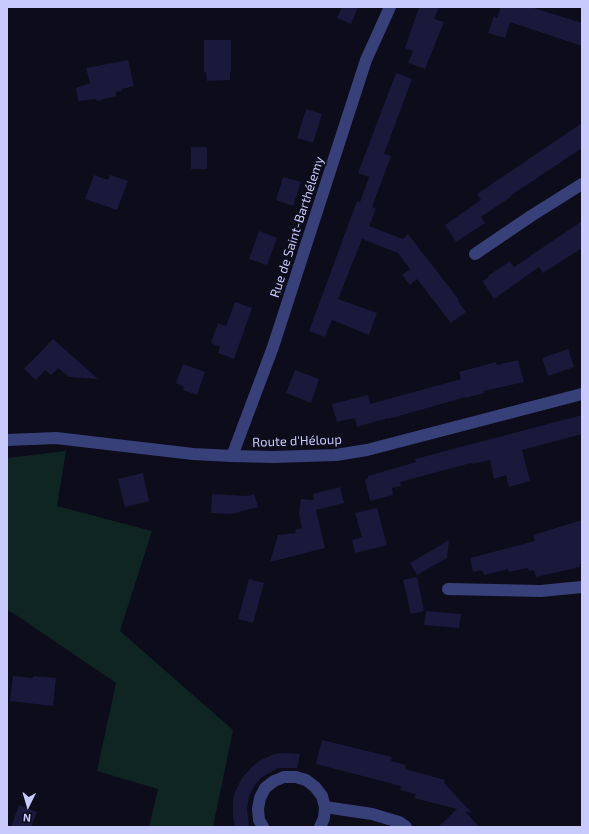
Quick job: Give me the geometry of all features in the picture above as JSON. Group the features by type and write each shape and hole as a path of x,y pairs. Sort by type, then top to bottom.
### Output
{"street":[{"name":"Rue de Saint-Barthélemy","path":"232,456 273,347 366,60 390,7"},
{"path":"475,254 582,184"},
{"name":"Route d'Héloup","path":"7,440 56,438 193,454 232,456 273,457 336,455 367,450 582,394"},
{"path":"448,589 541,591 582,587"},
{"path":"262,827 259,820 258,809 260,798 265,788 274,781 284,777 296,777 306,780 315,787 322,796 324,818 320,827"},
{"path":"324,807 372,814 399,822 406,827"}],"green space":[{"path":"66,451 57,506 152,531 120,631 233,730 213,827 149,827 158,789 97,771 116,683 7,610 7,458"}],"building":[{"path":"342,7 358,7 351,24 337,18"},
{"path":"419,7 439,7 434,19 444,22 425,69 408,63 413,51 405,48"},
{"path":"501,7 531,7 582,23 582,46 510,22 505,38 488,33 494,16 497,18"},
{"path":"204,40 231,40 230,80 207,81 206,72 204,72"},
{"path":"128,60 134,86 116,92 116,96 97,101 96,99 78,101 76,88 90,83 86,68"},
{"path":"396,73 412,79 384,154 391,156 372,207 376,209 369,226 403,239 408,234 459,300 458,301 466,312 451,323 417,279 410,285 402,275 410,269 398,253 362,239 338,299 377,313 369,335 332,320 325,337 309,331 357,201 360,202 369,177 358,173"},
{"path":"306,109 322,114 313,143 297,138"},
{"path":"582,123 582,148 481,217 485,223 456,242 445,225 481,200 477,194"},
{"path":"191,147 207,147 207,169 191,169"},
{"path":"94,175 108,180 110,175 128,181 117,210 85,199"},
{"path":"283,177 301,182 293,206 276,200"},
{"path":"582,221 582,248 543,273 539,267 494,299 482,281 510,261 514,267"},
{"path":"259,231 277,238 267,265 249,259"},
{"path":"235,302 252,308 234,359 218,353 220,347 211,343 218,323 226,326"},
{"path":"53,339 98,379 69,377 58,368 51,375 45,370 36,380 24,369"},
{"path":"568,349 574,367 548,376 542,358"},
{"path":"518,360 524,382 484,391 484,393 357,427 355,418 337,422 332,404 368,395 370,404 461,379 459,372 496,362 497,365"},
{"path":"183,364 205,372 197,395 183,390 184,387 176,383"},
{"path":"295,370 319,379 311,403 286,393"},
{"path":"582,415 582,434 522,450 530,481 509,487 506,475 494,479 490,460 471,463 400,482 401,486 392,488 393,495 370,501 365,479 368,478 368,476 416,462 415,459"},
{"path":"143,473 149,501 125,507 118,479"},
{"path":"340,487 344,503 316,510 325,548 270,562 278,535 296,533 295,530 302,528 299,514 301,499 314,500 313,494"},
{"path":"212,494 247,496 254,494 258,507 231,514 211,513"},
{"path":"377,508 387,545 355,553 352,540 362,537 355,513"},
{"path":"582,520 582,564 579,564 580,567 536,577 534,570 529,571 528,568 509,572 508,569 484,575 482,570 473,572 470,558 535,541 533,535"},
{"path":"449,540 447,558 417,575 410,563"},
{"path":"417,577 424,611 411,614 403,580"},
{"path":"249,579 264,583 253,623 238,619"},
{"path":"426,611 461,614 459,628 424,625"},
{"path":"13,676 56,678 53,706 10,701"},
{"path":"322,740 392,757 391,761 406,765 405,769 445,780 444,783 472,813 465,811 479,827 438,827 457,809 414,798 416,794 400,790 401,786 316,764"},
{"path":"274,754 300,754 297,768 278,768 262,777 254,786 249,797 247,809 249,827 235,827 233,818 234,794 242,778 259,761"},
{"path":"19,805 37,812 31,827 11,827"}]}
